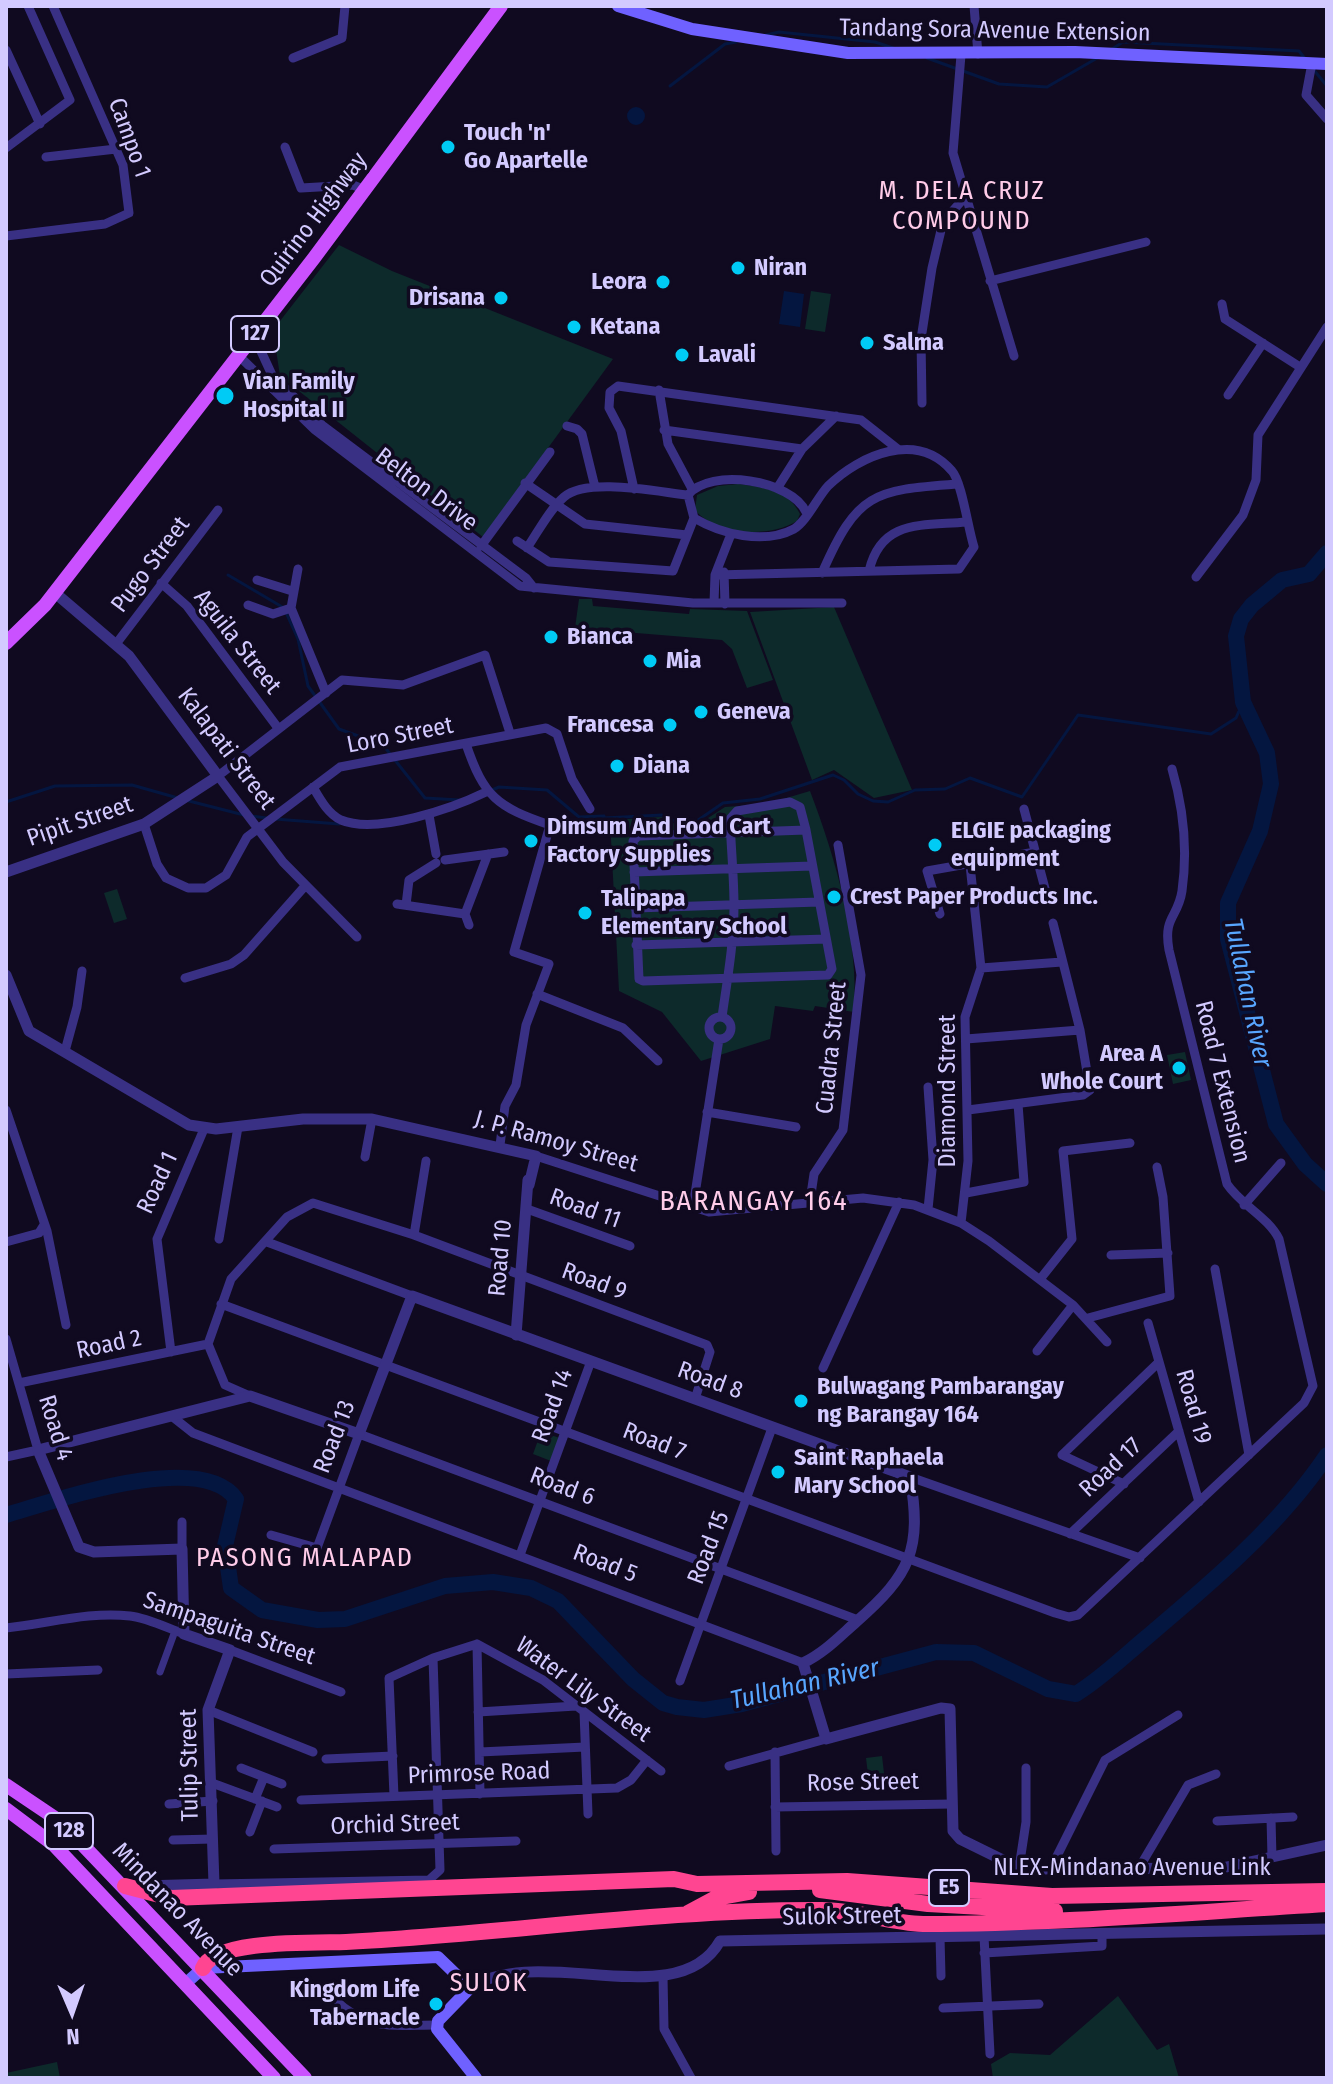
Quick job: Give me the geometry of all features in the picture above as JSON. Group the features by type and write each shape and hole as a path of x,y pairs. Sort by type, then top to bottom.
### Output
{"highway":[{"name":"NLEX-Mindanao Avenue Link","path":"125,1886 171,1898 674,1879 697,1884 847,1881 1066,1897 1327,1891"},
{"name":"NLEX-Mindanao Avenue Link","path":"684,1916 704,1903 734,1892 825,1890 988,1909 1173,1911"},
{"name":"NLEX-Mindanao Avenue Link","path":"203,1968 214,1955 247,1947 414,1938 716,1913 824,1909 920,1924 1042,1921 1327,1904"}],"main road":[{"name":"Tandang Sora Avenue Extension","path":"618,6 692,29 848,53 961,55 1075,52 1327,64"},
{"name":"Quirino Highway","path":"6,643 35,617 254,336 496,9"},
{"name":"Mindanao Avenue","path":"6,1785 55,1818 125,1886 305,2078"},
{"name":"Mindanao Avenue","path":"6,1809 54,1845 274,2078"},
{"path":"54,1845 72,1854 102,1882 125,1886"},
{"path":"185,1984 203,1968 433,1956 443,1960 470,1988 436,2025 476,2078"}],"street":[{"path":"6,146 70,100 28,6"},
{"name":"Campo 1","path":"6,236 105,224 129,213 128,183 116,149 53,6"},
{"path":"293,58 342,38 345,6"},
{"path":"974,6 978,54"},
{"path":"6,50 40,124"},
{"path":"961,55 952,144 1014,356"},
{"path":"1312,63 1306,95 1321,117 1327,119"},
{"path":"285,147 301,188 353,185 365,190"},
{"path":"46,157 116,149"},
{"path":"922,403 921,339 932,268 943,222 965,197"},
{"path":"990,281 1146,242"},
{"path":"1222,304 1225,319 1300,367"},
{"path":"1196,577 1243,515 1256,480 1258,435 1327,327"},
{"name":"Belton Drive","path":"254,336 265,360 268,378"},
{"path":"1228,395 1263,343"},
{"name":"Belton Drive","path":"238,355 338,442 520,586 720,604 842,603"},
{"path":"255,368 265,360"},
{"path":"634,489 621,431 609,408 610,392 618,386 861,420 899,450"},
{"path":"517,541 549,562 673,571 694,518 690,492 664,430 659,390"},
{"path":"778,487 802,449 836,416"},
{"path":"567,426 582,434 595,487"},
{"path":"664,430 802,449"},
{"name":"Belton Drive","path":"338,442 526,578 534,588"},
{"path":"694,518 731,534 780,533 798,526 806,512 844,473 873,457 899,450 924,450 953,472 974,551 959,569 721,576"},
{"path":"481,546 550,452"},
{"path":"527,548 567,495 595,487 690,492 735,480 778,487 796,499 806,512"},
{"path":"525,483 585,524 687,535"},
{"path":"822,573 848,520 878,495 900,488 957,484"},
{"name":"Pugo Street","path":"116,644 218,510"},
{"path":"869,571 876,548 894,531 966,522"},
{"path":"720,604 722,565 731,534"},
{"path":"298,569 291,608 324,695"},
{"path":"257,580 292,591"},
{"name":"Aguila Street","path":"161,583 187,606 278,728"},
{"name":"Kalapati Street","path":"54,592 116,644 257,828 305,886 357,937"},
{"path":"248,605 273,614 291,608"},
{"name":"Pipit Street","path":"6,872 144,824 218,776 278,728 348,679 406,685 485,655 510,733"},
{"name":"Loro Street","path":"144,824 163,874 176,884 193,889 212,886 221,880 242,843 257,828 351,762 546,728 557,734 572,779 590,809"},
{"path":"466,744 486,792 508,809 550,825 514,952 549,964 526,1025 516,1085 505,1106 500,1145"},
{"name":"Road 7 Extension","path":"1073,1617 1304,1403 1313,1386 1279,1239 1274,1229 1244,1205 1227,1184 1167,941 1168,921 1182,894 1186,822 1172,769"},
{"path":"313,787 331,813 346,821 380,822 431,814 486,792"},
{"path":"693,1207 719,1039 709,1028 712,1021 722,1017 728,978 732,942 734,906 730,832 732,814 796,803 806,830 832,969 828,975 728,978 643,981 637,973 633,841 638,836 730,832 806,830"},
{"path":"1024,809 1048,900"},
{"path":"431,814 439,857"},
{"name":"Cuadra Street","path":"810,1201 814,1174 843,1130 861,975 838,845"},
{"path":"465,914 402,905 409,880 439,857 504,852"},
{"path":"940,914 927,871 1035,852"},
{"path":"469,925 465,914 488,854"},
{"name":"Diamond Street","path":"961,1223 966,1193 967,1008 981,968 970,865"},
{"path":"634,872 812,866"},
{"path":"185,978 231,964 244,955 305,886"},
{"path":"635,908 819,902"},
{"path":"968,1110 1087,1094 1091,1086 1053,923"},
{"path":"636,945 826,939"},
{"path":"981,968 1062,962"},
{"path":"65,1051 77,1007 82,971"},
{"name":"J. P. Ramoy Street","path":"6,975 29,1031 175,1119 204,1129 314,1118 372,1119 500,1145 717,1212 863,1198 899,1202 928,1209 961,1223 1041,1278 1088,1318 1107,1342"},
{"path":"537,994 623,1028 658,1061"},
{"path":"966,1039 1080,1030"},
{"path":"928,1087 933,1160 928,1209"},
{"path":"966,1193 1024,1182 1018,1104"},
{"path":"6,1110 44,1225 66,1325"},
{"path":"707,1112 796,1127"},
{"path":"365,1157 372,1119"},
{"path":"219,1239 238,1127"},
{"name":"Road 1","path":"171,1352 157,1239 204,1129"},
{"path":"1041,1278 1072,1239 1063,1151 1130,1143"},
{"name":"Road 10","path":"516,1335 533,1155"},
{"path":"414,1235 426,1161"},
{"path":"1244,1205 1281,1163"},
{"path":"1088,1318 1170,1296 1157,1167"},
{"path":"823,1368 899,1202"},
{"name":"Road 9","path":"208,1344 221,1304 239,1267 267,1242 287,1217 313,1203 414,1235 707,1345 710,1352 695,1399"},
{"name":"Road 11","path":"527,1209 630,1246"},
{"path":"6,1242 39,1233 44,1225"},
{"name":"Road 8","path":"267,1242 772,1428 1140,1558"},
{"path":"1111,1255 1168,1253"},
{"path":"1215,1269 1249,1455"},
{"name":"Road 13","path":"271,1535 317,1548 412,1296"},
{"name":"Road 7","path":"221,1304 1073,1617"},
{"path":"1037,1351 1073,1305"},
{"name":"Road 19","path":"1148,1323 1199,1502"},
{"name":"Road 4","path":"6,1339 47,1475 69,1527 85,1551 182,1549"},
{"path":"208,1344 225,1385 250,1396"},
{"name":"Road 2","path":"19,1383 208,1344"},
{"name":"Road 14","path":"520,1555 591,1361"},
{"path":"1124,1484 1062,1455 1159,1362"},
{"path":"6,1457 174,1418 250,1396"},
{"name":"Road 6","path":"250,1396 858,1620"},
{"name":"Road 5","path":"174,1418 193,1433 803,1663"},
{"name":"Road 15","path":"680,1681 772,1428"},
{"name":"Road 17","path":"1070,1534 1179,1431"},
{"path":"826,1739 803,1663 829,1647 888,1593 911,1559 917,1529 910,1477"},
{"path":"160,1672 179,1632 182,1522"},
{"name":"Sampaguita Street","path":"6,1628 48,1624 72,1617 130,1616 341,1692"},
{"path":"477,1644 480,1794"},
{"name":"Water Lily Street","path":"393,1756 390,1676 477,1644 543,1680 661,1771"},
{"name":"Tulip Street","path":"214,1884 208,1710 230,1650"},
{"path":"125,1886 429,1880 440,1870 433,1658"},
{"path":"6,1674 98,1670"},
{"path":"729,1766 941,1708 950,1709 955,1836 1019,1868 1222,1868 1327,1845"},
{"path":"478,1712 580,1709 588,1814"},
{"path":"208,1710 313,1752"},
{"path":"1050,1870 1105,1760 1178,1715"},
{"path":"480,1752 585,1747"},
{"path":"775,1752 776,1851"},
{"path":"326,1759 393,1756 394,1796"},
{"name":"Primrose Road","path":"301,1800 587,1790 626,1785 647,1760"},
{"path":"241,1768 282,1784"},
{"path":"1019,1868 1026,1822 1026,1768"},
{"path":"1139,1868 1188,1785 1216,1774"},
{"path":"250,1832 264,1777"},
{"path":"212,1783 277,1807"},
{"path":"169,1804 213,1801"},
{"name":"Rose Street","path":"775,1807 952,1804"},
{"path":"1217,1821 1293,1817"},
{"path":"1271,1818 1272,1858"},
{"path":"173,1840 213,1839"},
{"name":"Orchid Street","path":"274,1849 516,1841"},
{"name":"Sulok Street","path":"470,1988 497,1975 527,1971 663,1976 697,1966 720,1941 1327,1929"},
{"path":"984,1953 1102,1946 1102,1935"},
{"path":"984,1936 990,2054"},
{"path":"940,1937 941,1976"},
{"path":"663,1976 664,2029 691,2078"},
{"path":"334,1999 351,2016 373,2025 436,2025"},
{"path":"943,2008 1039,2004"}],"green space":[{"path":"339,245 392,271 613,359 483,537 280,376 273,330"},
{"path":"811,291 831,294 825,332 805,329"},
{"path":"738,484 765,488 782,495 800,514 797,521 772,530 744,532 716,525 695,510 697,495 718,486"},
{"path":"579,599 592,599 593,606 689,614 690,609 747,611 773,680 747,688 732,649 722,640 575,628"},
{"path":"834,607 912,790 874,798 834,770 812,780 750,612"},
{"path":"810,791 844,900 853,956 854,1012 815,1006 813,1011 775,1006 770,1039 701,1061 662,1012 619,991 610,820 662,817 688,831 725,807 766,804"},
{"path":"117,889 127,919 114,923 104,893"},
{"name":"Area A Whole Court","path":"1185,1052 1191,1080 1173,1084 1167,1055"},
{"path":"541,1432 560,1438 551,1461 533,1454"},
{"path":"882,1756 886,1790 870,1791 866,1758"},
{"path":"1118,1996 1157,2050 1169,2044 1179,2078 993,2078 991,2064 1010,2053 1050,2055"},
{"path":"57,2062 60,2078 6,2078 6,2073"}],"water":[{"path":"636,107 645,116 636,125 627,116"},
{"path":"784,291 804,294 800,327 779,324"}],"waterway":[{"path":"766,35 779,32 875,42 893,48"},
{"path":"670,86 725,44 736,42"},
{"path":"1112,49 1123,42 1299,51 1306,60"},
{"path":"927,58 999,84 1047,87 1099,57"},
{"path":"1313,69 1327,86"},
{"name":"Tullahan River","path":"1327,553 1309,574 1282,580 1252,605 1241,619 1236,636 1243,702 1267,753 1271,784 1260,831 1228,903 1228,939 1276,1124 1305,1164 1327,1184"},
{"path":"228,575 284,608 298,639 308,686 339,729 383,745 425,798 460,800"},
{"path":"604,818 662,815 688,827 723,803 760,799 833,775 873,801 888,802 915,790 945,789 970,778 1022,797 1078,715 1211,734 1236,718 1243,702"},
{"path":"6,802 55,786 132,785 178,798"},
{"path":"492,790 499,787 547,790 579,817 604,816"},
{"path":"189,801 244,815"},
{"path":"251,816 267,818"},
{"path":"275,819 339,824"},
{"name":"Tullahan River","path":"6,1515 91,1491 161,1478 192,1478 218,1485 236,1499 225,1546 231,1588 262,1610 318,1620 345,1619 445,1586 493,1582 531,1588 558,1601 633,1679 663,1703 677,1707 704,1710 742,1704 936,1652 974,1653 1048,1689 1076,1694 1196,1596 1243,1552 1288,1505 1327,1455"}],"place":[{"name":"Touch 'n' Go Apartelle","path":"448,147"},
{"name":"Niran","path":"738,268"},
{"name":"Leora","path":"663,282"},
{"name":"Drisana","path":"501,298"},
{"name":"Ketana","path":"574,327"},
{"name":"Salma","path":"867,343"},
{"name":"Lavali","path":"682,355"},
{"name":"Vian Family Hospital II","path":"225,396"},
{"name":"Bianca","path":"551,637"},
{"name":"Mia","path":"650,661"},
{"name":"Geneva","path":"701,712"},
{"name":"Francesa","path":"670,725"},
{"name":"Diana","path":"617,766"},
{"name":"Dimsum And Food Cart Factory Supplies","path":"531,841"},
{"name":"ELGIE packaging equipment","path":"935,845"},
{"name":"Crest Paper Products Inc.","path":"834,897"},
{"name":"Talipapa Elementary School","path":"585,913"},
{"name":"Area A Whole Court","path":"1179,1068"},
{"name":"Bulwagang Pambarangay ng Barangay 164","path":"801,1401"},
{"name":"Saint Raphaela Mary School","path":"778,1472"},
{"name":"Kingdom Life Tabernacle","path":"436,2004"}],"district":[{"name":"M. DELA CRUZ COMPOUND","path":"962,207"},
{"name":"BARANGAY 164","path":"754,1202"},
{"name":"PASONG MALAPAD","path":"305,1559"},
{"name":"SULOK","path":"489,1984"}]}
